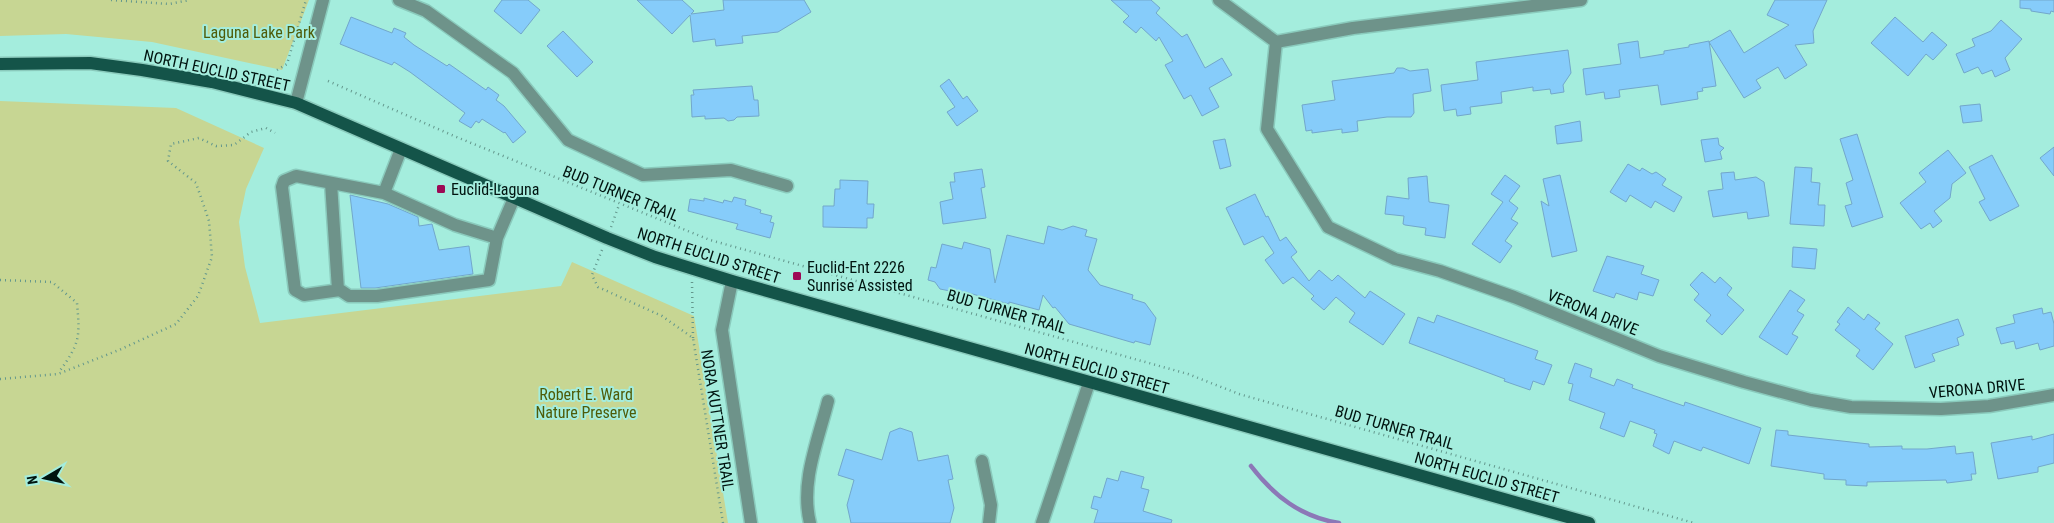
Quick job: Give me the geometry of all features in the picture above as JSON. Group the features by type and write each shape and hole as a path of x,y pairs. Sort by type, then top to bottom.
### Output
{"main road":[{"name":"NORTH EUCLID STREET","path":"0,64 90,63 212,82 296,103 606,238 691,269 1589,523"}],"street":[{"path":"296,103 324,0"},
{"path":"399,0 426,11 513,73 568,140 643,175 731,170 787,186"},
{"path":"1219,0 1276,42 1353,28 1581,0"},
{"name":"VERONA DRIVE","path":"1276,42 1267,129 1328,227 1395,259 1440,272 1514,298 1660,356 1811,400 1851,407 1941,409 1989,406 2054,395"},
{"path":"384,193 401,149"},
{"path":"497,238 454,224 384,193 296,176 284,181 282,187 295,290 304,295 338,290 349,296 377,296 489,280 497,238 514,198"},
{"path":"331,183 338,290"},
{"path":"732,281 722,330 751,523"},
{"path":"1042,523 1090,383"},
{"path":"810,523 806,507 806,484 828,401"},
{"path":"982,461 991,505 989,523"}],"path":[{"path":"111,0 169,4 190,0"},
{"path":"277,70 287,64 306,0"},
{"name":"BUD TURNER TRAIL","path":"328,81 454,136 710,240 1188,374 1248,397 1694,523"},
{"path":"0,379 58,374 119,350 176,324 198,296 212,257 209,220 196,183 168,161 170,144 199,138 216,146 234,145 251,132 266,128 275,133"},
{"name":"NORA KUTTNER TRAIL","path":"619,204 592,275 598,287 662,316 693,338 723,523"},
{"path":"691,269 693,338"},
{"path":"0,280 52,282 77,302 79,330 75,350 58,374"}],"green space":[{"name":"Laguna Lake Park","path":"0,0 309,0 282,70 152,42 66,34 0,36"},
{"name":"Robert E. Ward Nature Preserve","path":"0,101 176,108 264,148 246,189 239,222 245,267 260,323 561,286 572,262 694,316 728,523 0,523"}],"building":[{"path":"502,0 528,0 540,10 521,34 494,11"},
{"path":"637,0 682,0 694,11 691,14 724,10 723,0 804,0 811,12 778,32 742,36 743,43 716,46 715,39 693,42 690,15 672,34"},
{"path":"1111,0 1151,0 1160,8 1156,13 1182,37 1187,34 1205,68 1222,58 1232,75 1209,88 1219,107 1202,116 1191,95 1184,99 1165,65 1173,61 1159,37 1156,41 1141,27 1136,33 1123,22 1129,16"},
{"path":"1775,0 1827,0 1813,31 1814,43 1795,45 1807,65 1785,79 1778,67 1756,80 1761,88 1744,98 1709,42 1730,30 1744,53 1789,25 1767,15"},
{"path":"2020,0 2054,0 2054,12 2051,11 2050,14 2020,8"},
{"path":"351,17 392,33 394,28 406,33 404,37 414,45 447,66 449,64 486,90 488,87 499,95 496,100 504,106 526,132 513,143 505,132 482,119 479,123 476,121 471,128 459,121 465,113 410,72 394,62 392,65 340,44"},
{"path":"1895,17 1923,42 1932,32 1947,45 1933,60 1926,54 1908,76 1871,43"},
{"path":"2001,20 2022,39 2005,58 2010,70 1995,77 1992,70 1982,74 1978,67 1964,73 1956,54 1975,46 1972,39 1991,31"},
{"path":"563,31 593,62 577,77 547,46"},
{"path":"1638,41 1640,58 1664,54 1664,51 1689,47 1689,45 1709,41 1716,86 1702,88 1703,91 1697,92 1698,99 1661,105 1658,85 1619,90 1620,97 1605,99 1604,92 1586,95 1583,69 1621,64 1618,44"},
{"path":"1568,50 1571,73 1563,85 1564,92 1551,94 1550,89 1533,91 1533,87 1501,92 1502,103 1470,107 1471,114 1457,116 1456,109 1444,111 1441,85 1478,80 1476,62"},
{"path":"1397,68 1410,71 1428,69 1431,91 1413,94 1414,113 1411,117 1387,117 1357,121 1358,131 1342,133 1342,129 1312,133 1312,130 1306,131 1302,105 1335,100 1332,81 1394,73"},
{"path":"949,79 963,99 967,96 978,111 957,126 947,112 955,107 940,86"},
{"path":"752,86 754,100 758,100 759,116 737,117 734,120 728,121 724,118 705,119 705,116 692,117 691,95 694,95 693,90"},
{"path":"1980,104 1982,121 1963,123 1960,106"},
{"path":"1580,121 1582,141 1557,144 1555,126"},
{"path":"1857,134 1883,217 1852,227 1845,206 1852,204 1846,183 1853,180 1840,139"},
{"path":"1718,138 1719,145 1724,148 1720,152 1722,159 1705,162 1701,140"},
{"path":"1225,139 1231,166 1220,169 1213,141"},
{"path":"2054,147 2054,176 2040,158"},
{"path":"1948,150 1966,173 1952,184 1950,198 1934,211 1942,221 1933,228 1930,223 1921,229 1900,203 1926,182 1919,173"},
{"path":"1992,155 2019,206 1990,221 1979,202 1985,199 1969,167"},
{"path":"1628,164 1640,171 1642,168 1652,174 1656,172 1666,179 1662,185 1682,197 1674,212 1655,201 1651,208 1630,195 1626,202 1610,192"},
{"path":"1795,167 1812,168 1811,182 1820,183 1818,205 1825,205 1824,226 1790,224"},
{"path":"982,169 985,187 981,188 986,218 943,224 940,202 953,199 950,182 955,182 954,173"},
{"path":"1734,172 1735,180 1756,177 1764,182 1769,216 1748,219 1747,212 1713,217 1708,191 1723,189 1721,173"},
{"path":"1505,175 1520,186 1509,201 1518,208 1511,219 1518,223 1505,241 1512,246 1500,263 1472,244 1503,202 1491,194"},
{"path":"1560,175 1577,251 1552,257 1541,201 1549,206 1543,179"},
{"path":"1427,176 1429,202 1449,205 1445,238 1425,235 1426,228 1403,224 1404,216 1385,214 1387,196 1409,199 1408,178"},
{"path":"840,180 868,181 867,204 874,204 873,218 867,218 867,228 823,227 823,206 834,206 835,189 840,189"},
{"path":"1255,194 1280,241 1286,237 1297,252 1291,257 1309,281 1319,270 1332,281 1338,275 1365,298 1370,291 1405,314 1383,345 1349,322 1355,313 1336,297 1324,310 1311,299 1314,296 1293,277 1283,284 1265,260 1274,253 1263,236 1244,245 1226,208"},
{"path":"350,195 388,204 418,217 419,226 432,224 439,250 469,246 473,274 375,288 361,288"},
{"path":"734,197 746,200 745,205 761,210 760,213 772,216 770,222 774,223 770,238 736,229 738,224 688,211 690,199 704,201 704,198 723,203 724,200 732,202"},
{"path":"1048,226 1062,230 1073,226 1087,230 1085,236 1097,239 1088,270 1100,285 1133,295 1132,299 1145,303 1156,318 1150,345 1135,341 1134,343 1069,324 1043,295 1039,310 965,292 965,294 940,289 935,282 928,280 931,267 936,268 942,244 962,249 964,242 990,249 995,283 1007,235 1044,244"},
{"path":"1793,247 1817,249 1815,269 1792,267"},
{"path":"1607,256 1644,266 1641,274 1659,280 1653,296 1639,292 1637,300 1616,293 1614,298 1593,291"},
{"path":"1702,272 1715,283 1720,277 1732,288 1727,295 1744,310 1722,335 1706,321 1711,315 1694,300 1699,294 1690,285"},
{"path":"1790,290 1805,300 1797,311 1804,315 1792,334 1798,337 1787,355 1759,337"},
{"path":"1848,307 1864,320 1868,314 1880,323 1875,329 1893,344 1873,370 1856,356 1860,350 1835,330 1840,324 1837,322"},
{"path":"2042,308 2043,314 2051,312 2054,324 2054,346 2040,350 2038,343 2016,349 2014,341 2001,344 1996,328 2015,323 2013,315"},
{"path":"1437,315 1538,351 1535,359 1552,365 1544,385 1533,381 1530,390 1409,343 1418,317 1434,323"},
{"path":"1958,319 1964,335 1957,338 1959,345 1932,354 1935,361 1915,368 1905,336"},
{"path":"1575,363 1592,369 1590,377 1614,386 1617,379 1633,385 1632,388 1684,406 1685,402 1761,428 1749,464 1703,447 1701,451 1674,441 1669,454 1653,446 1657,434 1654,433 1655,430 1630,421 1624,437 1600,428 1605,413 1569,400 1573,384 1568,383"},
{"path":"900,428 912,432 918,461 948,455 953,479 948,480 954,508 950,523 851,523 847,505 854,480 838,475 846,449 882,460 890,432"},
{"path":"1776,430 1788,431 1788,435 1869,444 1869,447 1902,446 1902,449 1927,449 1955,446 1956,454 1973,452 1976,474 1971,474 1972,480 1947,483 1946,480 1867,482 1867,486 1846,485 1846,480 1824,479 1824,474 1771,466"},
{"path":"2054,434 2054,463 2038,467 2038,472 1998,479 1991,443 2032,436 2032,440"},
{"path":"1121,471 1144,477 1141,488 1149,490 1143,511 1172,520 1171,523 1094,523 1098,510 1091,508 1094,496 1101,498 1107,478 1118,481"}],"waterway":[{"path":"1251,466 1269,487 1289,504 1312,516 1339,523"}],"place":[{"name":"Euclid-Laguna","path":"441,189"},
{"name":"Euclid-Ent 2226 Sunrise Assisted","path":"797,276"}]}
